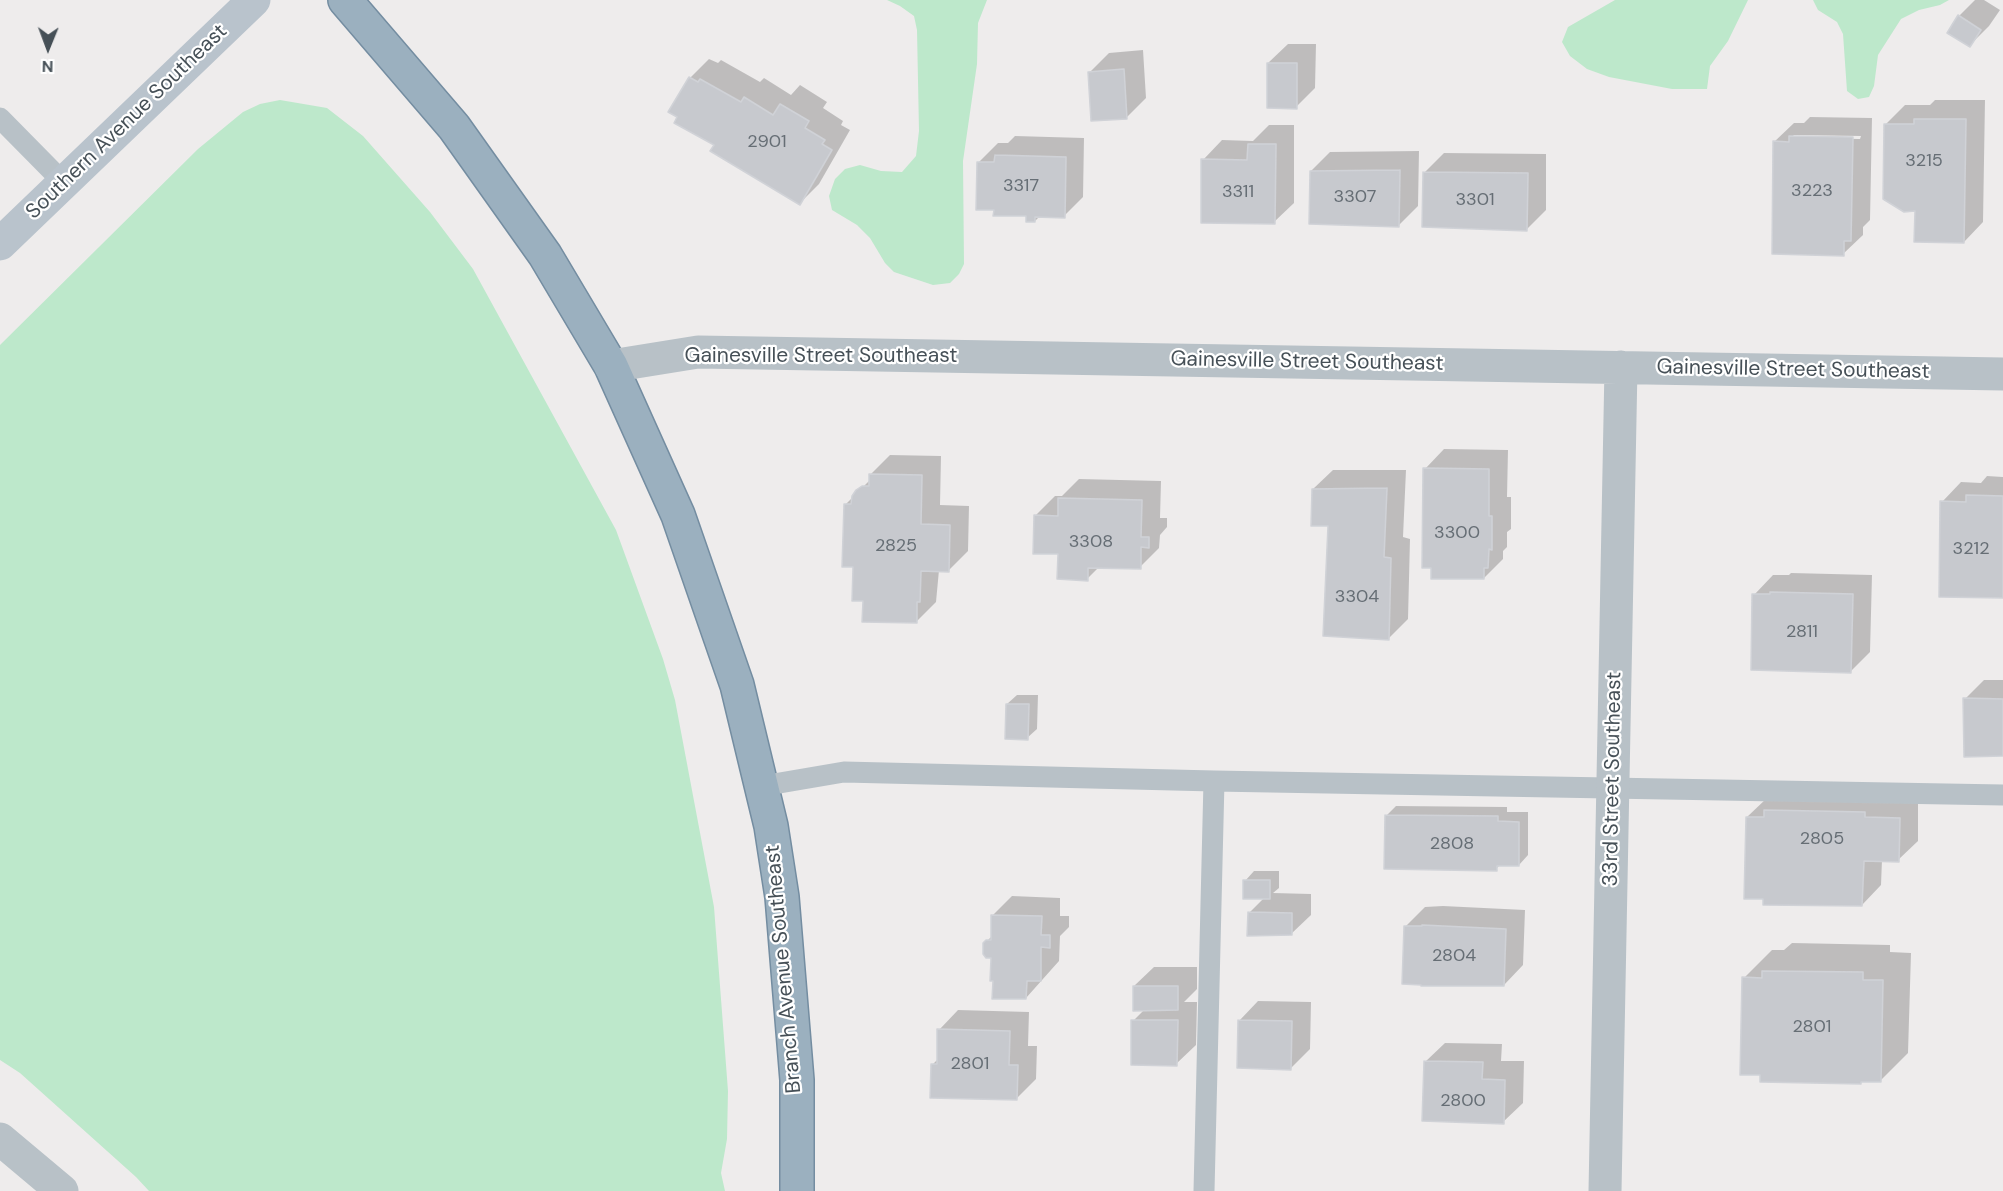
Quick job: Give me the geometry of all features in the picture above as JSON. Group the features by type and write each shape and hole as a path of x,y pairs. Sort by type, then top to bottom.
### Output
{"highway":[{"name":"Branch Avenue Southeast","path":"345,0 454,127 545,255 611,366 686,537 737,685 771,826 782,897 797,1080 797,1191"}],"main road":[{"name":"Southern Avenue Southeast","path":"0,244 254,0"}],"street":[{"name":"Gainesville Street Southeast","path":"611,366 698,352 2003,374"},
{"name":"33rd Street Southeast","path":"1605,1191 1621,367"},
{"path":"0,1139 62,1191"}],"lane":[{"path":"0,118 64,183"},
{"path":"762,786 844,772 2003,795"},
{"path":"1204,1191 1214,781"}],"green space":[{"path":"887,0 987,0 978,23 977,64 963,161 964,264 959,274 950,283 933,285 894,272 885,263 870,238 857,225 832,210 829,196 835,179 845,169 860,165 881,171 902,172 916,156 919,131 917,30 914,16"},
{"path":"1615,0 1748,0 1728,41 1710,66 1707,89 1672,89 1609,77 1587,69 1570,56 1562,42 1568,27"},
{"path":"1813,0 1949,0 1901,19 1878,55 1874,86 1869,97 1858,99 1847,91 1843,34 1837,22 1818,10"},
{"path":"280,100 327,108 363,136 430,212 473,269 616,530 663,659 675,700 714,907 728,1091 727,1139 721,1173 725,1191 149,1191 20,1073 0,1060 0,345 198,149 243,112 260,104"}],"building":[{"path":"1958,15 1981,30 1970,47 1947,33"},
{"path":"1267,63 1297,63 1297,109 1267,108"},
{"path":"1124,69 1127,119 1091,121 1088,72"},
{"path":"689,77 698,82 700,79 741,102 744,97 773,115 780,104 809,121 805,128 825,140 822,144 832,150 800,205 710,151 714,145 674,123 677,117 668,112"},
{"path":"1914,119 1966,119 1964,243 1914,242 1915,211 1904,212 1883,199 1884,124 1914,124"},
{"path":"1789,136 1853,137 1851,241 1844,241 1844,256 1772,254 1773,141 1789,142"},
{"path":"1248,144 1276,144 1275,224 1201,223 1201,159 1247,160"},
{"path":"995,155 1066,157 1065,218 1035,217 1035,222 1026,222 1026,216 993,216 994,210 976,210 977,162 994,162"},
{"path":"1400,170 1399,227 1309,224 1310,171"},
{"path":"1423,172 1528,173 1527,231 1422,227"},
{"path":"1423,468 1489,469 1492,550 1489,549 1488,568 1484,568 1484,579 1431,579 1431,568 1422,568"},
{"path":"869,474 922,475 921,524 950,525 949,572 921,571 917,623 862,622 863,601 852,601 853,567 842,567 844,504 851,504 856,490 862,486 869,486"},
{"path":"1387,488 1384,557 1391,558 1389,640 1323,636 1328,526 1311,526 1312,489"},
{"path":"1966,495 2003,496 2003,598 1939,597 1940,501 1966,502"},
{"path":"1058,498 1142,500 1141,537 1149,537 1149,548 1141,547 1141,569 1088,568 1088,581 1057,579 1058,554 1033,554 1034,515 1058,516"},
{"path":"1770,592 1853,594 1851,673 1751,670 1752,594 1770,594"},
{"path":"1963,698 2003,699 2003,756 1964,757"},
{"path":"1006,704 1029,704 1028,740 1005,739"},
{"path":"1764,810 1865,812 1865,817 1900,818 1899,862 1864,861 1862,906 1763,905 1763,899 1744,899 1746,817 1764,817"},
{"path":"1385,815 1498,816 1498,821 1519,822 1519,866 1497,866 1497,871 1384,869"},
{"path":"1243,880 1270,880 1270,899 1243,899"},
{"path":"1248,912 1292,913 1292,935 1247,936"},
{"path":"991,915 1042,916 1041,935 1050,935 1050,948 1041,947 1041,981 1027,981 1026,999 992,999 991,958 986,958 983,954 983,943 991,940"},
{"path":"1404,926 1506,929 1504,986 1402,984"},
{"path":"1762,971 1863,972 1863,980 1883,980 1881,1082 1861,1082 1861,1084 1760,1082 1760,1075 1740,1075 1742,977 1762,978"},
{"path":"1133,986 1178,986 1178,1010 1133,1011"},
{"path":"1131,1020 1178,1020 1177,1066 1131,1065"},
{"path":"1238,1020 1292,1021 1291,1070 1237,1068"},
{"path":"937,1029 1010,1031 1009,1065 1018,1065 1017,1100 930,1098 931,1064 937,1064"},
{"path":"1424,1061 1483,1062 1482,1079 1505,1080 1504,1124 1422,1121"}]}
